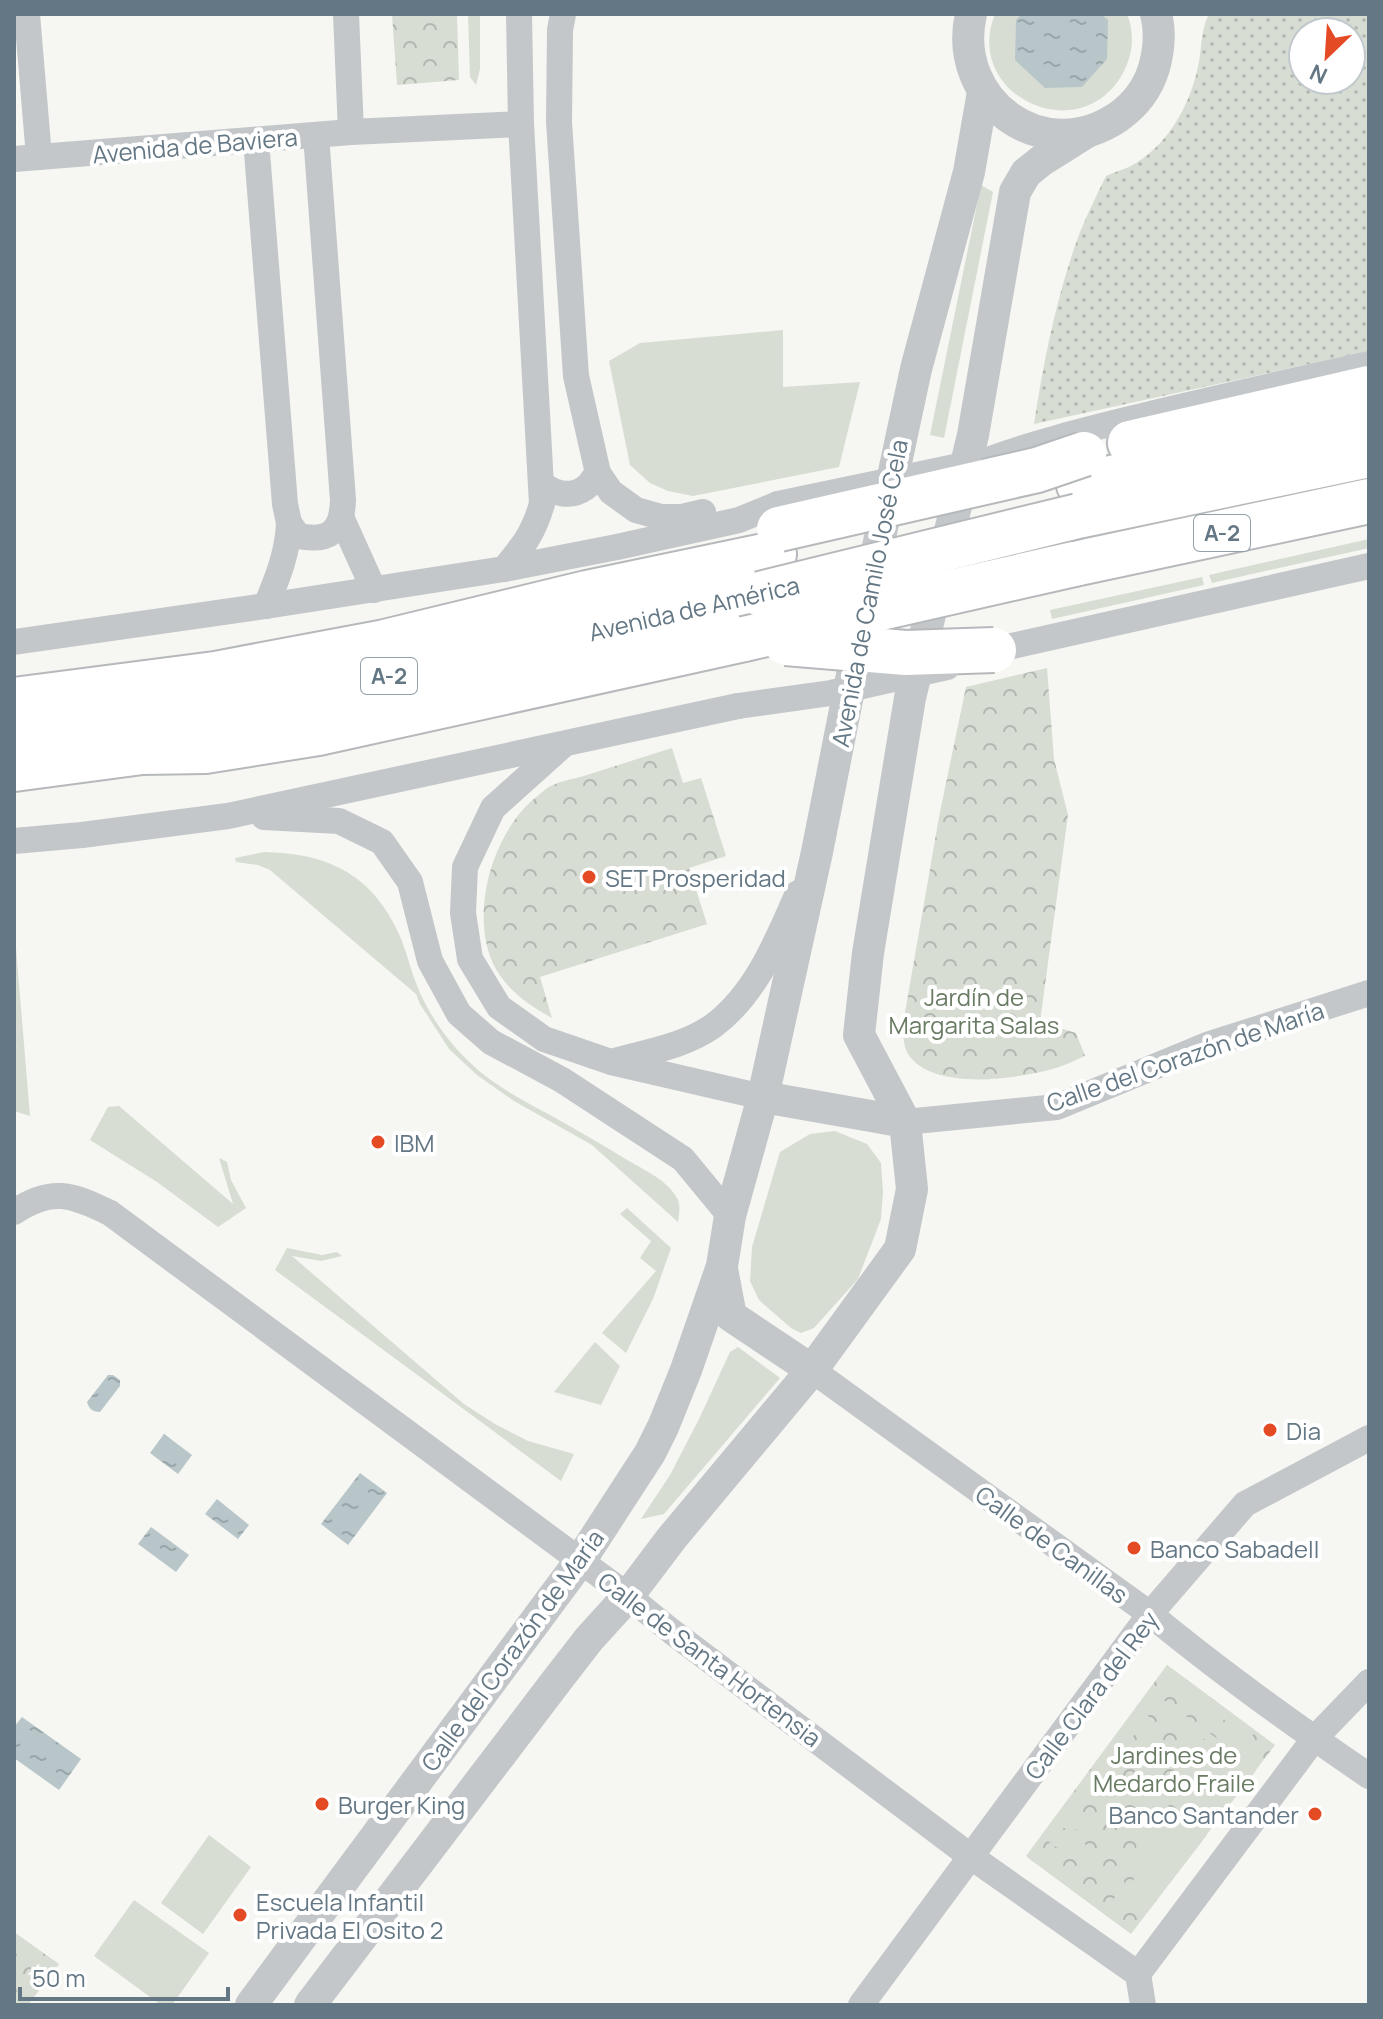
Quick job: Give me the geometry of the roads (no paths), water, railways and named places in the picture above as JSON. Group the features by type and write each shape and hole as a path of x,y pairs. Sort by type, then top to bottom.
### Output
{"highway":[{"path":"1081,471 1369,388"},
{"path":"14,700 230,671 385,642 773,545 1037,470 1081,471 1369,422"},
{"name":"Avenida de América","path":"14,735 219,710 340,687 773,545 1081,471 1369,455"},
{"name":"Avenida de América","path":"14,769 142,752 205,751 318,733 1369,501"},
{"name":"A-2","path":"744,639 906,653 994,650"},
{"path":"14,792 143,773 205,751"}],"street":[{"name":"Avenida de Baviera","path":"27,14 26,158 351,132 521,124"},
{"path":"346,14 351,132"},
{"path":"504,569 525,545 542,504 521,124 519,14"},
{"path":"563,14 560,30 559,122 576,376 598,473 611,492 636,510 661,517 682,517 742,504 773,545"},
{"path":"316,1996 589,1639 628,1596 671,1539 812,1370 900,1249 912,1189 905,1122 859,1035 868,953 910,698 981,448 1015,192 1026,173 1041,161 1129,109 1150,82 1159,49 1156,14"},
{"path":"961,19 970,64 983,92 1004,114 1027,128 1052,134 1087,132"},
{"name":"Avenida de Camilo José Cela","path":"763,1097 817,852 900,439 969,172 983,92"},
{"path":"316,135 342,519 374,590"},
{"path":"256,140 289,523 283,564 266,606"},
{"name":"Avenida de América","path":"1081,471 1246,391 1369,364"},
{"path":"773,545 981,448 1048,454 1081,471"},
{"path":"542,484 552,492 567,494 587,488 598,473"},
{"path":"289,523 298,536 315,540 332,533 342,519"},
{"path":"14,642 504,569 739,520 773,545"},
{"path":"14,841 228,816 738,706 846,690 966,663 994,650 1369,566"},
{"path":"565,743 493,808 465,867 463,913 470,959 499,1007 544,1039 611,1062 763,1097"},
{"path":"228,816 339,821 382,842 410,882 430,961 459,1014 491,1042 562,1080 683,1159 730,1216"},
{"path":"611,1062 677,1044 712,1026 743,997 771,954 817,852"},
{"name":"Calle del Corazón de María","path":"251,2005 580,1561 650,1453 686,1370 722,1266 730,1216 763,1097 905,1122 1057,1107 1207,1045 1369,993"},
{"name":"Calle de Santa Hortensia","path":"14,1212 36,1199 52,1195 72,1196 110,1213 628,1596 970,1856 1138,1974"},
{"name":"Calle del Corazón de María","path":"722,1266 731,1316 812,1370"},
{"name":"Calle de Canillas","path":"812,1370 1150,1614 1314,1739 1369,1776"},
{"name":"Calle Clara del Rey","path":"861,2005 1150,1614 1245,1504 1369,1438"},
{"path":"1143,2005 1138,1974 1314,1739 1369,1682"},
{"path":"316,1996 334,1952 360,1917 360,1906 339,1887"}],"water":[{"path":"1022,14 1101,14 1108,20 1107,59 1082,87 1045,88 1015,60 1016,20"},
{"path":"108,1375 120,1380 120,1386 100,1412 93,1411 87,1402"},
{"path":"164,1434 192,1455 178,1474 150,1453"},
{"path":"360,1473 387,1493 348,1545 321,1524"},
{"path":"217,1499 249,1525 238,1539 205,1514"},
{"path":"151,1527 189,1555 176,1572 138,1544"},
{"path":"22,1717 81,1759 59,1790 14,1758 14,1727"}],"place":[{"name":"SET Prosperidad","path":"589,877"},
{"name":"IBM","path":"378,1142"},
{"name":"Dia","path":"1270,1430"},
{"name":"Banco Sabadell","path":"1134,1548"},
{"name":"Burger King","path":"322,1804"},
{"name":"Banco Santander","path":"1315,1814"},
{"name":"Escuela Infantil Privada El Osito 2","path":"240,1915"}],"park label":[{"name":"Jardín de Margarita Salas","path":"974,1010"},
{"name":"Jardines de Medardo Fraile","path":"1174,1768"}]}
